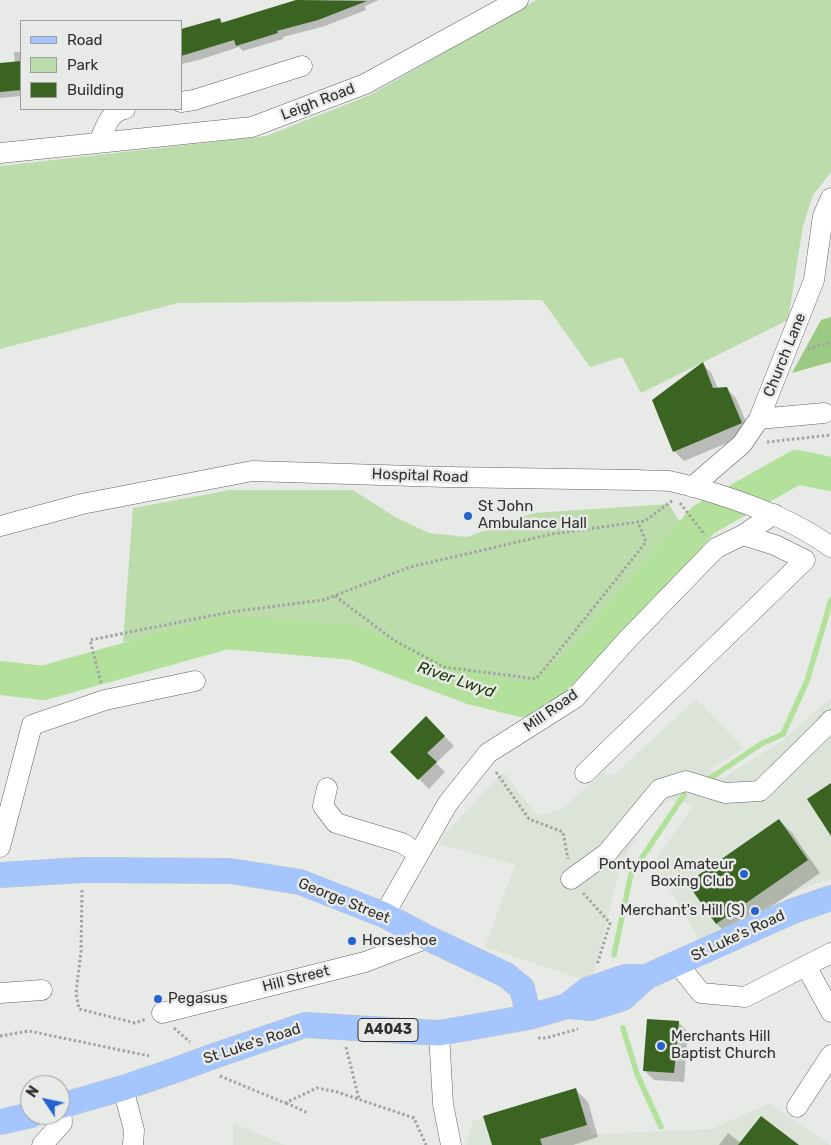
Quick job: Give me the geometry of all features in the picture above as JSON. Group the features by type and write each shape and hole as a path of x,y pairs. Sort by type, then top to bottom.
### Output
{"main road":[{"name":"George Street","path":"0,875 82,870 238,872 300,882 384,915 506,975 522,988 530,1028"},
{"name":"St Luke's Road","path":"70,1103 123,1088 305,1026 439,1033 530,1028 567,1006 591,1008 623,998 646,977 793,911 831,898"},
{"path":"0,1122 20,1117"}],"street":[{"name":"Leigh Road","path":"0,153 252,127 365,84 518,0"},
{"path":"182,102 194,100 302,66"},
{"path":"99,142 108,120 118,110"},
{"name":"Church Lane","path":"699,489 742,444 759,419 814,280 823,216 831,198"},
{"path":"759,419 824,413"},
{"name":"Hospital Road","path":"0,526 82,504 252,471 638,480 668,481 748,504 774,514 812,533 831,547"},
{"name":"Mill Road","path":"384,915 448,803 488,753 575,698 627,640 716,548 743,535 774,514"},
{"path":"585,772 805,560 775,545 743,535"},
{"path":"0,847 7,794 32,725 105,700 195,681"},
{"path":"571,879 607,853 660,789 686,781 725,793 760,791 831,720"},
{"path":"327,788 323,806 336,823 402,843 419,854"},
{"name":"Hill Street","path":"162,1013 365,962 428,938"},
{"path":"678,964 701,993 745,997 831,953"},
{"path":"806,966 831,1012"},
{"path":"0,992 42,990"},
{"path":"439,1033 443,1104 451,1145"},
{"path":"797,1107 831,1055"},
{"path":"123,1088 134,1130 133,1145"},
{"path":"42,1145 60,1125"}],"path":[{"path":"742,444 831,435"},
{"path":"101,683 90,640 230,612 324,600 410,567 552,534 646,521 669,504"},
{"path":"682,506 709,539"},
{"path":"335,596 395,641 444,667 536,679 646,542 638,522"},
{"path":"488,753 493,767 529,819 564,832 571,879 610,923 596,967"},
{"path":"82,870 80,952 76,993 79,1008 136,1023 162,1013 170,1025 191,1043 215,1056"},
{"path":"341,1028 359,1100"},
{"path":"530,1028 546,1038 583,1028"},
{"path":"285,1103 308,1113"}],"shaded area":[{"path":"831,698 831,879 811,885 699,939 654,862 694,805 670,800 651,813 621,863 592,982 485,947 515,865 439,844 444,835 503,772 538,816 562,809 602,773 613,776 696,699 744,748 710,769 723,778 782,741"},
{"path":"575,1091 592,1134 712,1129 770,1103 830,1145 466,1145 473,1121 529,1102"},
{"path":"233,1123 285,1145 233,1145"}],"green space":[{"path":"536,0 831,0 831,172 813,195 803,226 788,320 641,393 622,357 590,367 542,300 178,303 0,349 0,166 266,136 370,95"},
{"path":"831,317 831,362 792,373 821,320"},
{"path":"230,490 353,490 395,517 429,533 467,537 533,513 669,504 680,522 550,677 519,688 443,672 367,637 256,619 123,642 133,508"}],"building":[{"path":"296,0 367,1 318,20 277,31 278,33 236,46 234,40 182,56 182,29 220,18 221,23"},
{"path":"20,61 20,90 0,92 0,63"},
{"path":"703,362 713,388 727,387 742,423 673,452 652,400"},
{"path":"426,716 445,736 427,753 437,762 418,780 390,752"},
{"path":"831,783 831,836 807,799"},
{"name":"Pontypool Amateur Boxing Club","path":"779,819 808,860 716,924 687,883"},
{"name":"Merchants Hill Baptist Church","path":"647,1019 679,1021 674,1073 643,1071"},
{"path":"576,1088 587,1125 540,1139 542,1145 492,1145 483,1116"},
{"path":"761,1116 799,1145 738,1145"}],"waterway":[{"name":"River Lwyd","path":"0,678 43,683 226,632 354,643 473,688 522,700 575,670 703,520 797,467 831,474"},
{"path":"709,779 761,744 783,734 807,681 831,600"},
{"path":"614,955 631,874 684,795"},
{"path":"623,1028 637,1074 661,1127"}],"place":[{"name":"St John Ambulance Hall","path":"468,516"},
{"name":"Pontypool Amateur Boxing Club","path":"744,874"},
{"name":"Merchant's Hill (S)","path":"755,911"},
{"name":"Horseshoe","path":"352,941"},
{"name":"Pegasus","path":"158,999"},
{"name":"Merchants Hill Baptist Church","path":"661,1046"}]}
